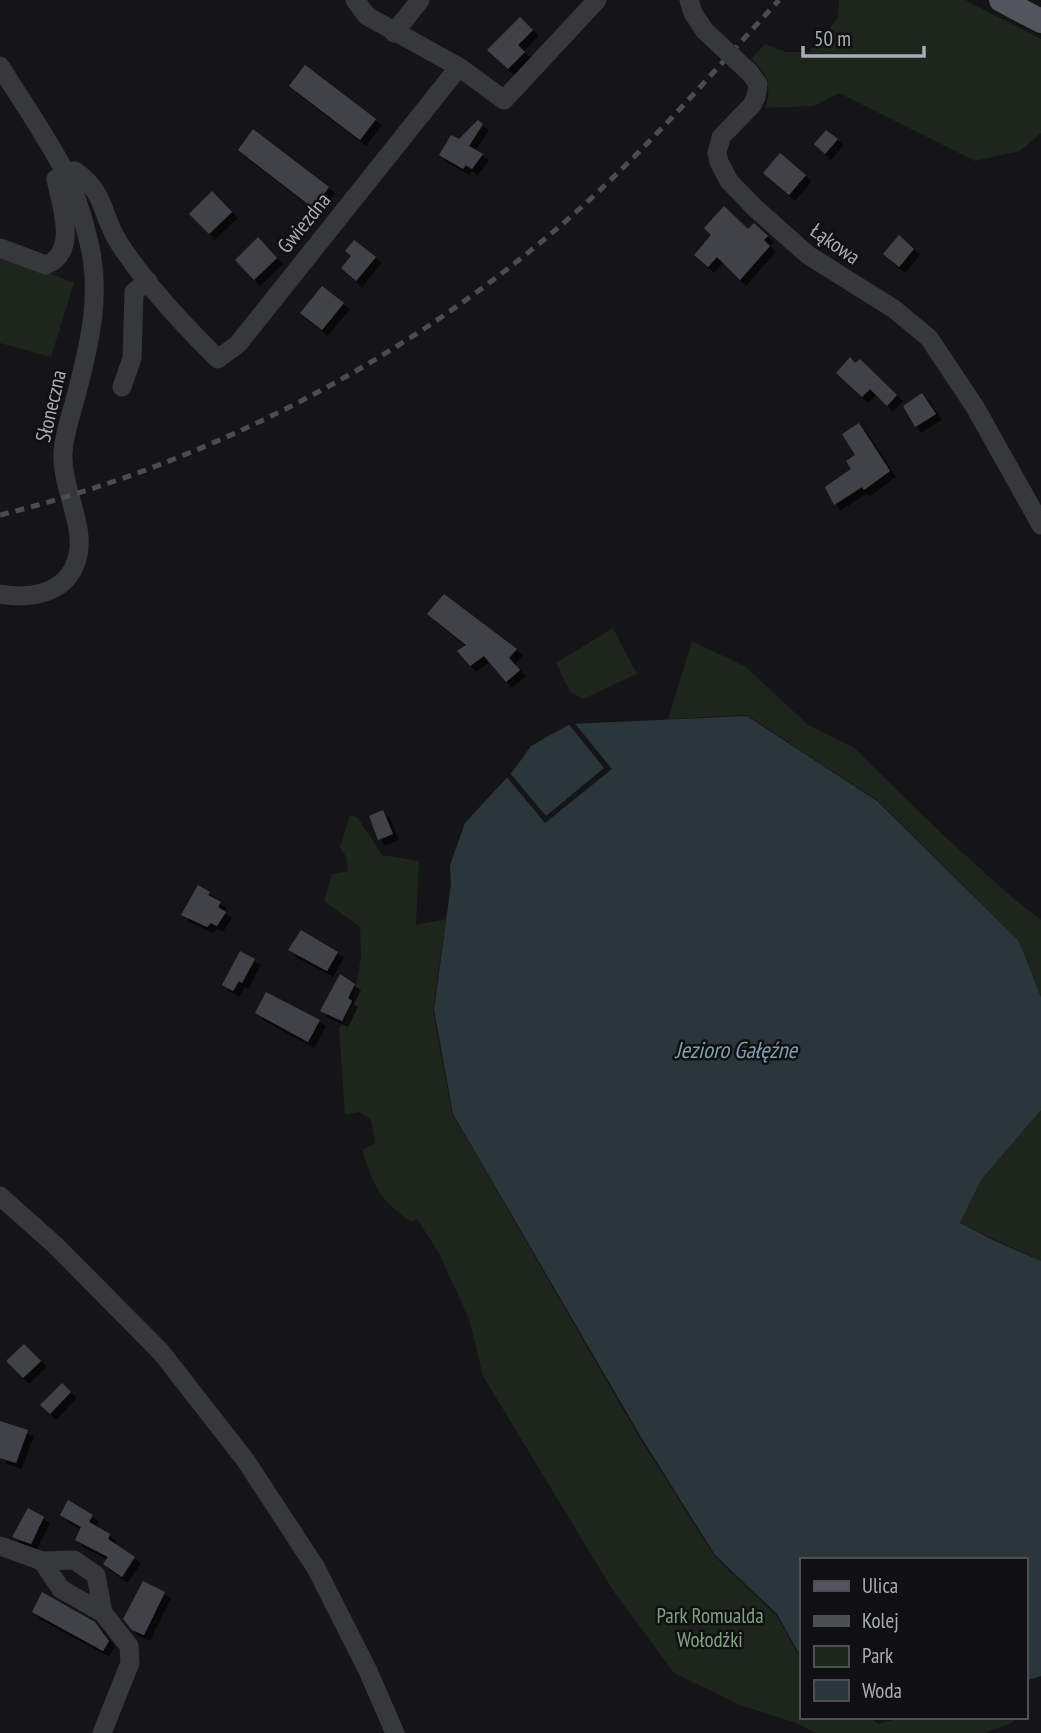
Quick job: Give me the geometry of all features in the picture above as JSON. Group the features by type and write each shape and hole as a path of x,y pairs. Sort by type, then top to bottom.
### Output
{"main road":[{"path":"1001,0 1041,21"}],"street":[{"path":"355,0 367,16 458,67 504,100 597,0"},
{"path":"394,33 420,0"},
{"name":"Łąkowa","path":"689,0 692,13 705,31 750,73 758,84 756,97 721,137 718,145 719,162 729,181 808,255 894,309 929,338 975,407 1041,525"},
{"name":"Słoneczna","path":"0,65 65,172 88,235 94,265 94,314 63,450 63,470 79,535 75,567 65,582 53,589 39,594 0,594"},
{"name":"Gwiezdna","path":"65,172 75,171 89,181 98,193 119,243 178,319 218,359 238,344 458,67"},
{"path":"0,248 46,265 61,256 65,228 56,179 65,172"},
{"path":"122,387 132,358 134,292 148,281"},
{"path":"0,1196 55,1245 162,1352 246,1461 316,1568 368,1671 395,1733"},
{"path":"0,1546 41,1561 74,1560 96,1575 103,1613"},
{"path":"41,1561 61,1589 103,1613 129,1646 130,1663 102,1733"}],"green space":[{"path":"839,0 965,0 1041,39 1041,133 1020,151 975,161 839,93 813,106 765,108 767,81 762,70 751,59 765,44 786,52 809,52 837,19"},
{"path":"0,253 74,283 51,357 0,343"},
{"path":"613,628 637,674 583,699 570,692 556,663"},
{"path":"692,641 746,667 808,725 853,747 942,834 1041,920 1041,996 1019,941 877,800 747,715 668,719"},
{"name":"Park Romualda Wołodźki","path":"350,815 358,818 382,855 419,861 416,925 446,919 433,1011 452,1113 639,1437 715,1557 776,1615 800,1657 800,1719 872,1719 878,1724 897,1719 1015,1719 1012,1723 984,1733 817,1733 796,1723 740,1705 674,1673 612,1589 483,1376 469,1319 439,1253 417,1219 411,1222 391,1206 374,1183 362,1150 375,1143 371,1120 359,1112 345,1115 339,1029 353,1004 361,956 360,927 324,901 332,874 348,871 346,857 340,847"},
{"path":"1041,1110 1041,1261 960,1223 981,1180"}],"water":[{"name":"Jezioro Gałęźne","path":"747,716 877,801 1019,941 1041,997 1041,1110 981,1180 960,1223 1041,1261 1041,1676 1027,1680 1027,1558 800,1558 800,1655 777,1614 715,1555 641,1437 453,1114 434,1010 451,884 450,865 465,823 513,771 531,746 570,724"}],"pier":[{"path":"572,720 612,769 545,823 506,776 510,773 546,816 604,768 567,722"}],"building":[{"path":"520,17 533,30 518,45 525,52 508,69 487,50"},
{"path":"305,65 376,119 360,140 289,86"},
{"path":"478,120 483,124 469,146 483,154 472,169 466,165 463,169 439,155 451,135 459,139"},
{"path":"253,129 329,187 313,208 238,150"},
{"path":"826,130 838,139 825,154 814,144"},
{"path":"780,153 806,175 789,195 763,173"},
{"path":"212,191 232,212 209,234 189,214"},
{"path":"724,206 748,229 754,223 768,236 764,240 770,246 740,280 717,257 708,267 694,255 711,235 704,228"},
{"path":"899,235 914,249 899,267 883,254"},
{"path":"258,237 277,258 254,280 235,260"},
{"path":"354,240 376,257 356,281 341,268 351,256 345,251"},
{"path":"322,286 344,303 322,330 300,313"},
{"path":"850,357 855,363 860,359 897,395 887,406 870,389 862,397 836,373"},
{"path":"922,393 936,414 915,427 903,406"},
{"path":"859,423 890,471 864,490 862,487 834,505 825,487 851,469 846,461 855,455 842,434"},
{"path":"444,594 517,649 509,658 520,670 506,682 484,656 470,666 457,651 466,645 427,614"},
{"path":"383,810 393,834 378,840 369,816"},
{"path":"198,885 221,902 218,907 226,912 217,926 211,923 207,927 181,915"},
{"path":"301,930 338,952 327,971 288,950"},
{"path":"240,951 255,959 242,983 239,981 233,991 222,985"},
{"path":"340,974 355,984 348,998 352,1001 342,1021 320,1011"},
{"path":"266,992 320,1020 308,1042 255,1013"},
{"path":"24,1344 41,1361 23,1378 6,1361"},
{"path":"62,1383 71,1392 50,1414 40,1405"},
{"path":"0,1421 28,1430 16,1463 0,1458"},
{"path":"68,1500 93,1515 89,1522 110,1534 108,1539 135,1557 122,1577 103,1564 108,1557 75,1540 81,1527 60,1515"},
{"path":"28,1508 44,1517 31,1544 12,1537"},
{"path":"143,1581 165,1592 144,1635 132,1630 123,1619"},
{"path":"42,1592 95,1622 109,1641 103,1651 32,1612"}],"railway":[{"path":"0,515 81,492 160,465 237,432 312,395 385,353 455,307 522,257 612,179 685,104 779,0"}]}
